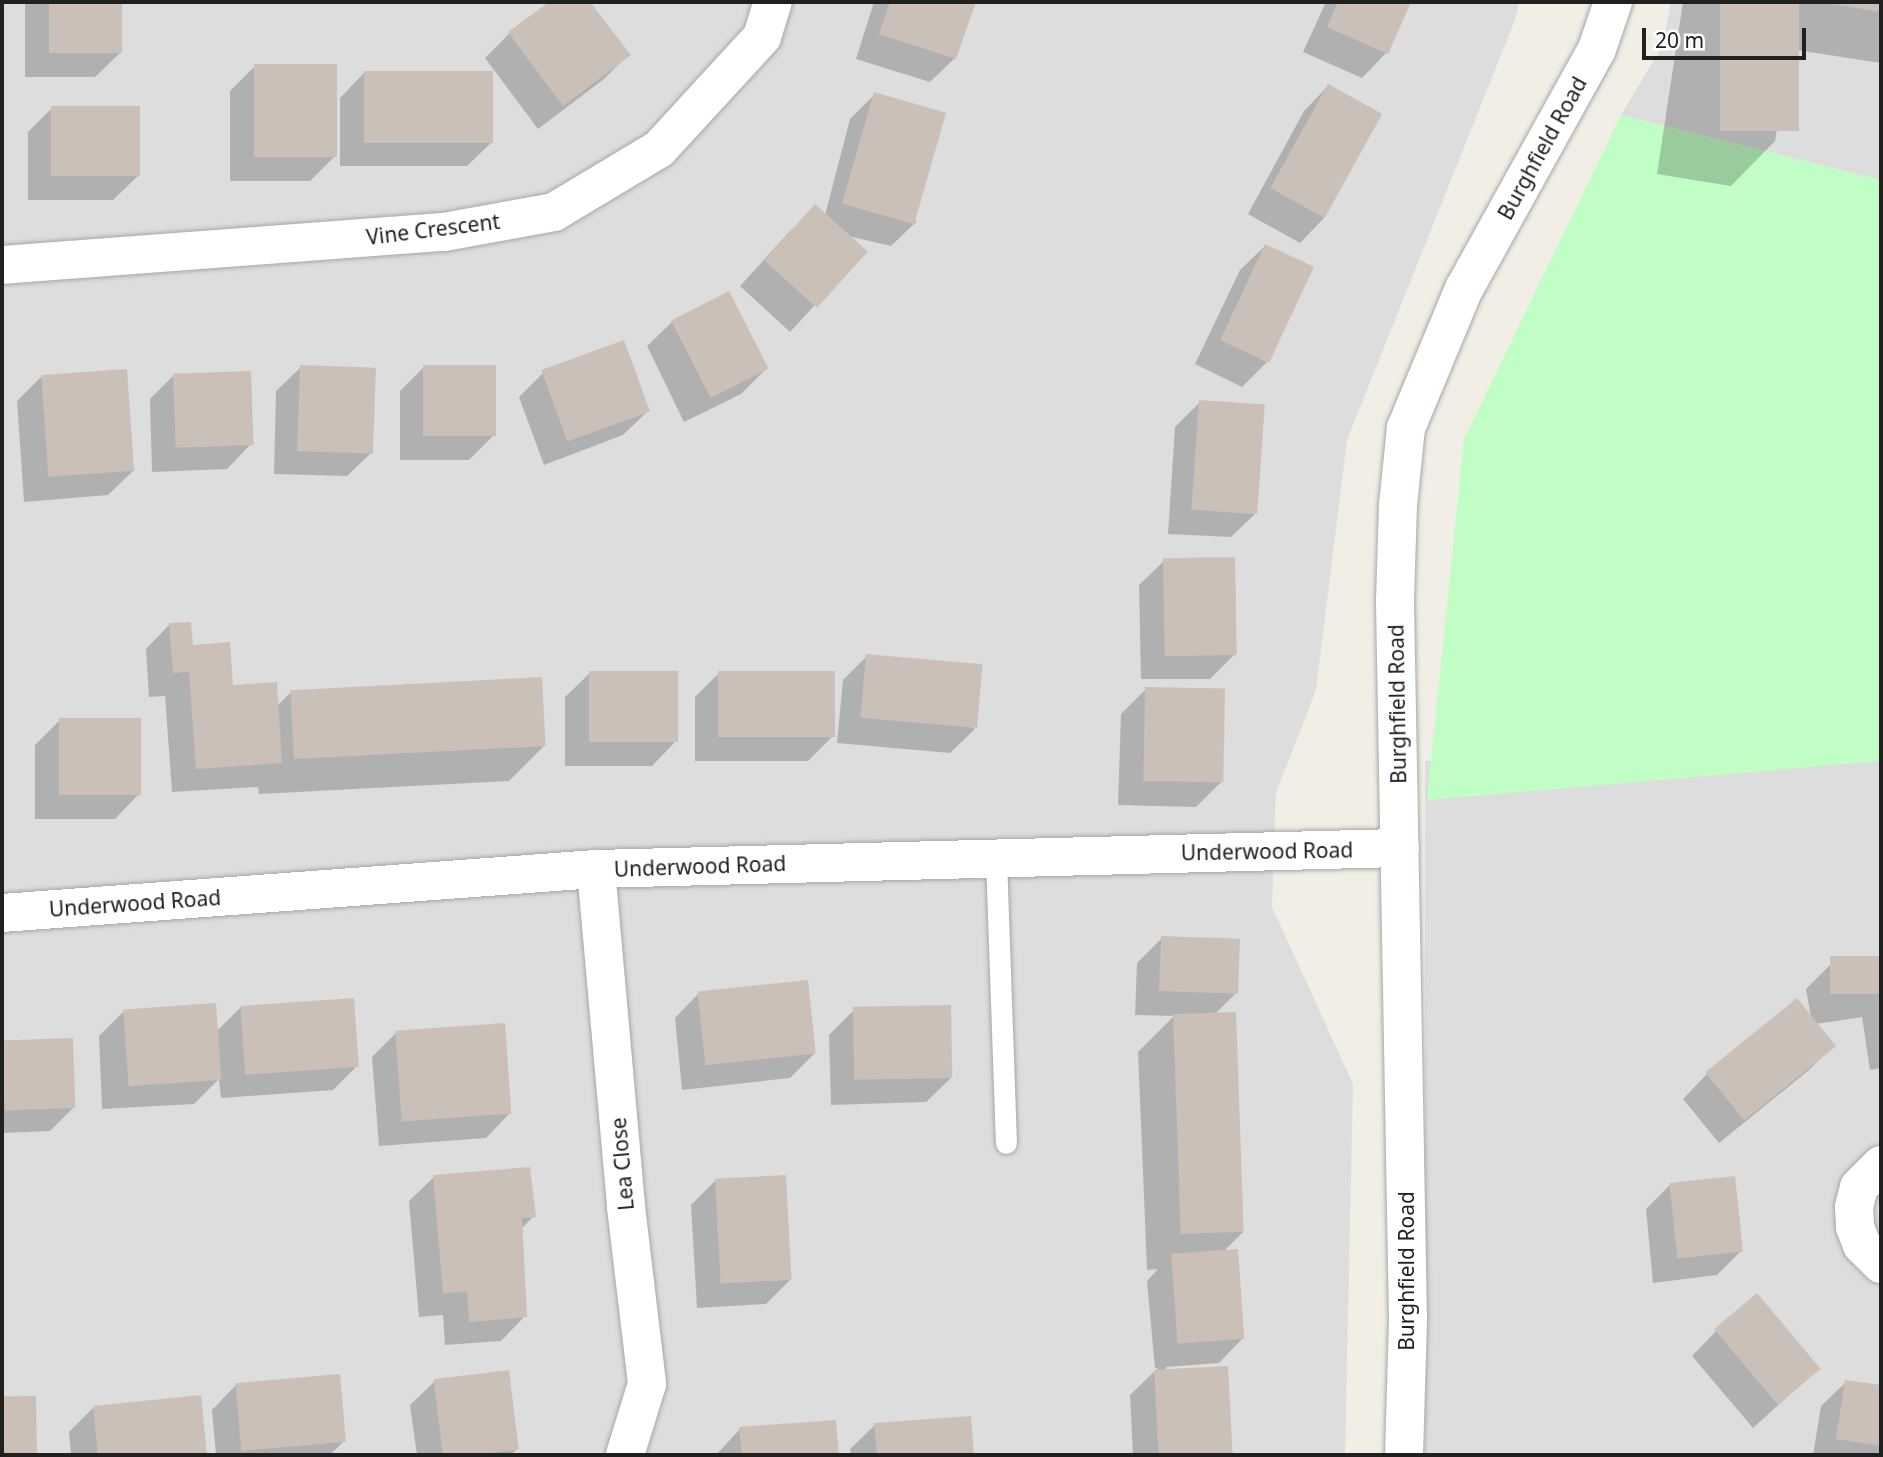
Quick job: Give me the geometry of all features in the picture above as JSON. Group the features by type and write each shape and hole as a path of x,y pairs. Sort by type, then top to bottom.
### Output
{"street":[{"name":"Vine Crescent","path":"2,264 444,232 554,212 659,149 762,37 773,2"},
{"name":"Burghfield Road","path":"1405,1455 1408,1319 1395,600 1398,505 1406,428 1464,289 1597,49 1613,2"},
{"name":"Underwood Road","path":"2,913 596,869 1400,848"},
{"name":"Lea Close","path":"596,869 626,1207 647,1384 625,1455"},
{"path":"1881,1165 1858,1187 1854,1207 1855,1227 1862,1245 1881,1264"}],"lane":[{"path":"996,858 1006,1143"}],"shaded area":[{"path":"2,2 1519,2 1515,20 1347,440 1316,690 1276,793 1272,907 1353,1084 1345,1455 2,1455"},
{"path":"1671,2 1881,2 1881,180 1621,115 1663,45"},
{"path":"1425,761 1881,761 1881,1455 1425,1455"}],"green space":[{"path":"1621,115 1881,180 1881,761 1427,800 1464,439"}],"building":[{"path":"49,2 122,2 122,53 49,53"},
{"path":"549,2 590,2 631,55 563,106 508,32"},
{"path":"890,2 976,2 956,59 879,34"},
{"path":"1338,2 1411,2 1388,54 1327,27"},
{"path":"1720,2 1799,2 1799,131 1720,131"},
{"path":"1881,2 1881,12 1825,3"},
{"path":"254,64 337,64 337,157 254,157"},
{"path":"364,71 493,71 493,143 364,143"},
{"path":"1328,84 1382,114 1325,218 1270,188"},
{"path":"874,92 946,113 914,224 842,204"},
{"path":"51,106 140,106 140,176 51,176"},
{"path":"815,204 868,252 817,308 764,260"},
{"path":"1265,244 1314,267 1269,363 1220,340"},
{"path":"729,291 768,369 711,398 671,321"},
{"path":"624,340 650,411 567,442 541,370"},
{"path":"300,365 376,368 373,454 297,451"},
{"path":"423,365 496,365 496,436 423,436"},
{"path":"127,369 134,471 48,477 41,375"},
{"path":"251,371 254,445 176,448 173,374"},
{"path":"1199,400 1265,405 1257,514 1191,510"},
{"path":"1235,557 1237,655 1165,656 1163,558"},
{"path":"191,622 193,645 230,642 233,685 277,682 282,763 196,769 189,672 173,673 169,623"},
{"path":"866,654 983,664 977,728 860,718"},
{"path":"589,671 678,671 678,742 589,742"},
{"path":"718,671 835,671 835,737 718,737"},
{"path":"542,677 546,746 294,759 290,690"},
{"path":"1145,687 1225,688 1223,782 1143,781"},
{"path":"59,718 141,718 141,795 59,795"},
{"path":"1161,936 1240,939 1238,994 1159,991"},
{"path":"1830,956 1881,956 1881,994 1830,994"},
{"path":"808,980 816,1054 705,1065 698,992"},
{"path":"354,998 359,1067 245,1075 240,1006"},
{"path":"1797,998 1836,1046 1744,1120 1705,1072"},
{"path":"216,1003 221,1080 129,1086 123,1009"},
{"path":"951,1005 952,1078 854,1080 853,1007"},
{"path":"1236,1012 1244,1232 1181,1234 1173,1014"},
{"path":"505,1023 511,1114 402,1121 395,1031"},
{"path":"73,1038 75,1108 4,1110 2,1040"},
{"path":"530,1167 536,1217 522,1218 527,1317 469,1322 467,1292 443,1293 433,1175"},
{"path":"786,1175 791,1280 721,1284 715,1179"},
{"path":"1735,1176 1743,1252 1677,1258 1669,1183"},
{"path":"1238,1249 1244,1339 1177,1343 1171,1254"},
{"path":"1757,1293 1821,1369 1778,1405 1714,1329"},
{"path":"1228,1366 1233,1455 1159,1455 1154,1370"},
{"path":"509,1370 519,1449 473,1455 443,1455 434,1379"},
{"path":"340,1374 346,1442 241,1451 235,1383"},
{"path":"1845,1380 1881,1385 1881,1446 1836,1439"},
{"path":"201,1395 207,1455 98,1455 93,1406"},
{"path":"36,1396 37,1455 3,1455 2,1397"},
{"path":"971,1416 974,1455 877,1455 874,1423"},
{"path":"836,1420 839,1455 742,1455 739,1427"}]}
